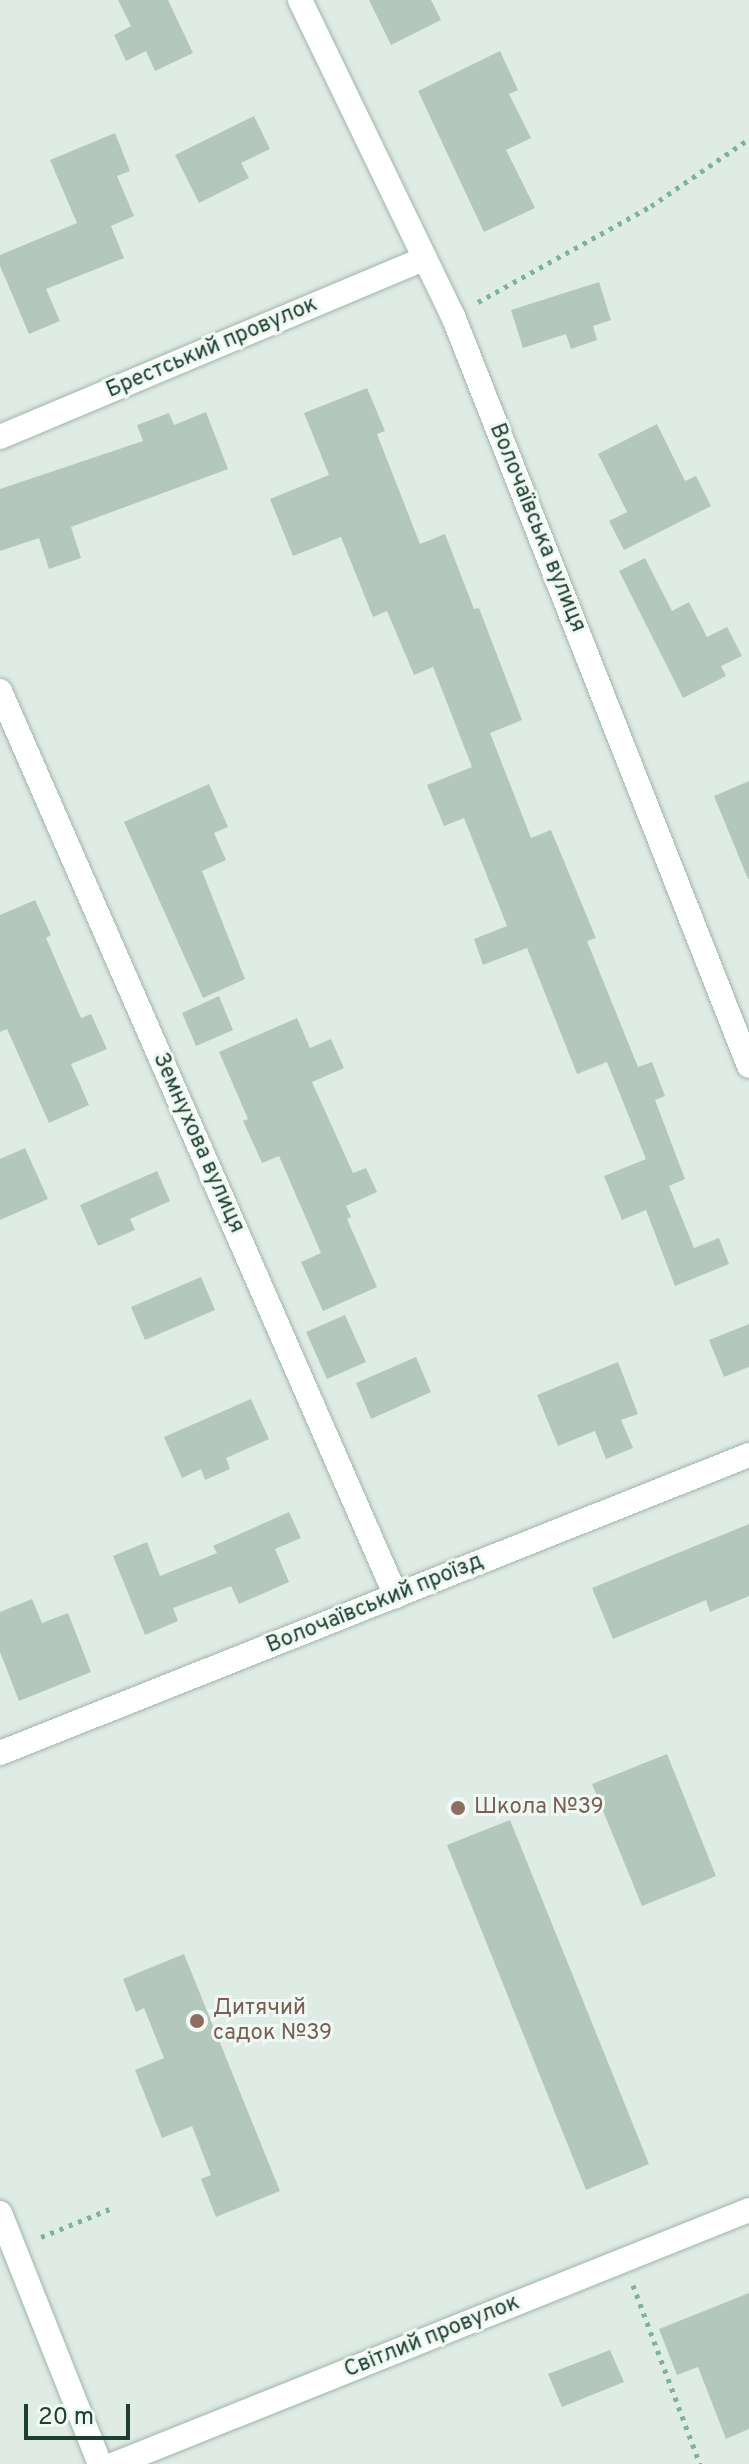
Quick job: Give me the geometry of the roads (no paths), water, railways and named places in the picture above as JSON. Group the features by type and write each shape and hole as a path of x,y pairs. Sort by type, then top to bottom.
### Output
{"street":[{"name":"Волочаївська вулиця","path":"300,0 453,316 749,1066"},
{"name":"Брестський провулок","path":"0,437 425,258"},
{"name":"Земнухова вулиця","path":"0,691 396,1596"},
{"name":"Волочаївський проїзд","path":"0,1753 749,1455"},
{"name":"Світлий провулок","path":"115,2464 749,2210"},
{"path":"0,2213 100,2464"}],"place":[{"name":"Школа №39","path":"458,1808"},
{"name":"Дитячий садок №39","path":"197,2021"}]}
